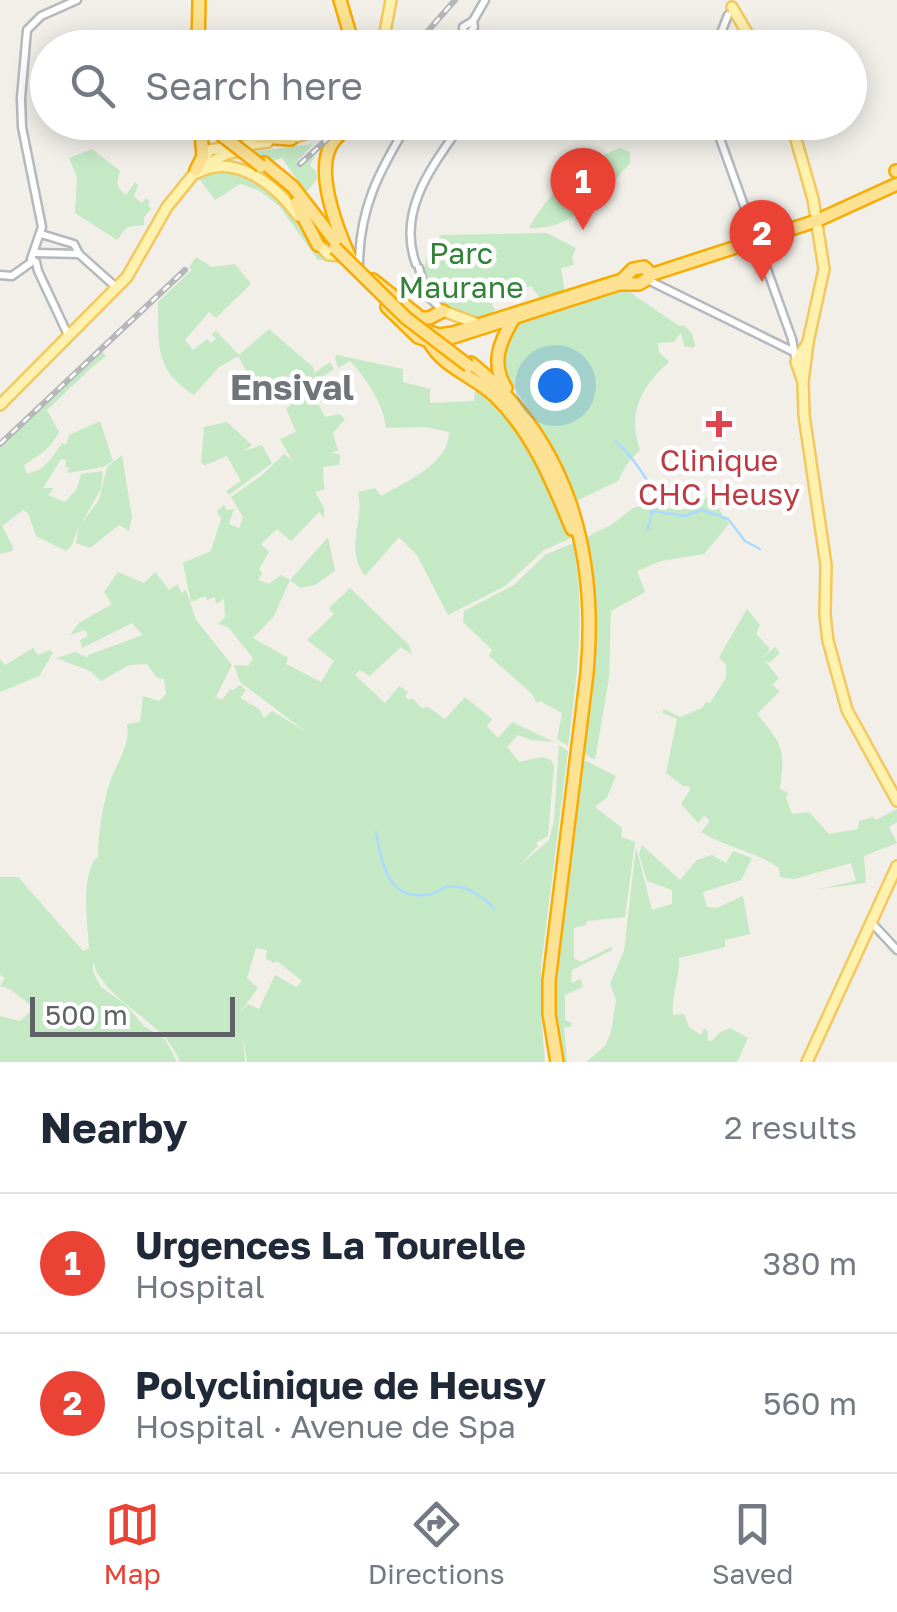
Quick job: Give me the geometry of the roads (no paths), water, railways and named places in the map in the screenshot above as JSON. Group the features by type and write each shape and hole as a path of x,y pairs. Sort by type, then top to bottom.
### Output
{"highway":[{"path":"201,0 203,30"},
{"path":"201,0 202,30"},
{"path":"338,0 347,30"},
{"path":"192,176 208,140"},
{"path":"211,153 212,140"},
{"path":"226,140 293,187 398,311 470,364 500,396 534,442 554,478 575,536 585,623 543,980 552,1059"},
{"path":"239,140 256,140"},
{"path":"334,140 324,169 349,249 363,275 414,334 479,382 507,409 542,461 575,536"},
{"path":"262,165 349,249"},
{"path":"363,275 431,334 506,323 816,219 877,191 896,177"},
{"path":"816,219 896,177"},
{"path":"279,180 302,212 318,245"},
{"path":"363,275 419,316 426,318 437,310"},
{"path":"416,322 498,386 532,427 571,504"},
{"path":"506,323 496,360 498,374 554,459 571,504 586,562 590,623 549,981 552,1059"},
{"path":"433,346 468,326"},
{"path":"433,346 446,334"}],"main road":[{"path":"385,30 391,0"},
{"path":"0,405 136,266 167,207 211,153 244,143 288,140"},
{"path":"795,140 816,219 823,279 799,354 827,572 825,622 847,710 897,802"},
{"path":"192,176 244,143"},
{"path":"192,176 213,168 258,176 287,200 318,245 332,257 349,249"},
{"path":"437,310 468,326"},
{"path":"807,1062 897,866"}],"street":[{"path":"69,336 40,278 36,258 42,234 40,205 22,130 21,98 27,30 41,16 77,0"},
{"path":"466,30 465,24 485,0"},
{"path":"363,275 349,249 376,176 398,140"},
{"path":"437,310 422,286 412,231 416,197 428,171 450,140"},
{"path":"720,140 799,354"},
{"path":"42,234 72,243 78,254 117,288"},
{"path":"1,275 12,276 36,258 78,254"},
{"path":"651,273 799,354"},
{"path":"785,349 790,346 799,354"},
{"path":"871,922 897,950"}],"waterway":[{"path":"616,442 654,490"},
{"path":"648,529 652,511 684,516 701,510 728,519 745,541 760,549"},
{"path":"376,832 385,868 396,887 405,893 431,894 446,887 459,887 479,896 494,909"}],"railway":[{"path":"429,30 455,0"},
{"path":"300,164 326,140"},
{"path":"0,444 185,270"}],"place":[{"name":"Urgences La Tourelle","path":"583,230"},
{"name":"Polyclinique de Heusy","path":"762,282"},
{"name":"Clinique CHC Heusy","path":"719,424"}],"district":[{"name":"Ensival","path":"292,387"}],"park label":[{"name":"Parc Maurane","path":"461,270"}]}
